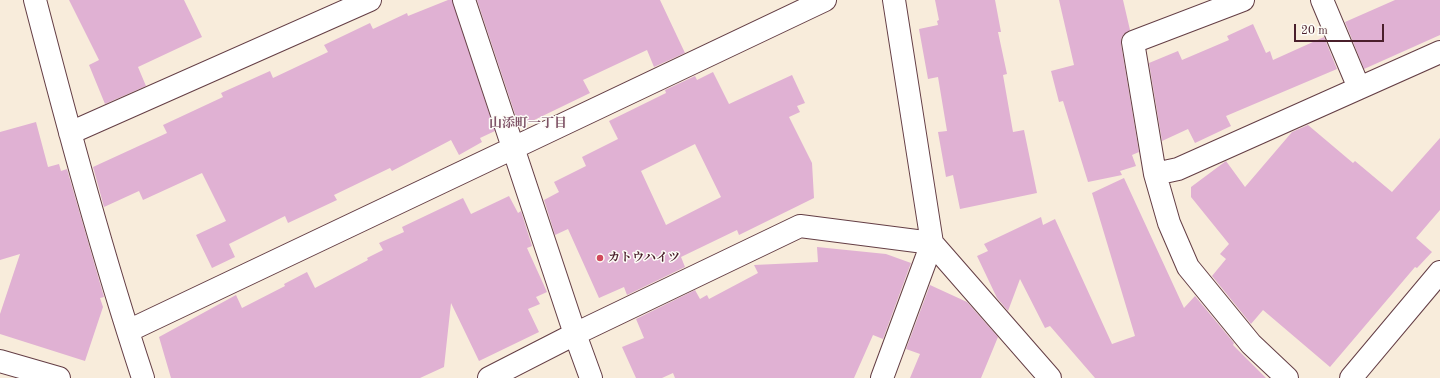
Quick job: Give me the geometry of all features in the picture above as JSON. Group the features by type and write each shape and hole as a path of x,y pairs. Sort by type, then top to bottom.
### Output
{"street":[{"path":"35,0 70,134 143,378"},
{"path":"70,134 370,0"},
{"path":"464,0 591,378"},
{"path":"128,331 825,0"},
{"path":"882,378 932,244 894,0"},
{"path":"1243,0 1133,42 1155,174 1169,223 1188,267 1251,344 1287,378"},
{"path":"1322,0 1359,88"},
{"path":"1155,174 1178,169 1440,52"},
{"path":"489,378 575,334 800,226 932,244 1050,378"},
{"path":"1351,378 1440,272"},
{"path":"0,361 59,378"}],"building":[{"path":"69,0 184,0 202,37 138,67 146,86 105,104 89,65 99,60"},
{"path":"448,0 452,0 495,131 480,138 482,142 459,155 451,140 392,171 390,168 334,195 337,200 288,223 285,216 229,244 235,257 212,268 196,235 226,221 202,173 143,200 139,191 104,207 93,167 167,133 163,125 223,97 221,93 270,71 273,78 328,52 324,45 370,23 373,29 407,13 408,16"},
{"path":"477,0 660,0 685,53 654,67 647,50 583,80 590,93 526,124 522,118 517,120"},
{"path":"935,0 995,0 1001,32 998,32 1007,74 1003,75 1013,132 1024,130 1037,193 960,209 953,175 946,177 938,132 947,131 938,77 928,79 919,29 938,25 937,21 939,20"},
{"path":"1059,0 1123,0 1130,30 1124,34 1121,39 1121,44 1139,152 1132,155 1136,166 1120,171 1122,175 1088,182 1063,101 1059,102 1051,71 1074,65"},
{"path":"1395,0 1440,0 1440,35 1364,69 1345,22"},
{"path":"1253,24 1266,53 1270,51 1273,60 1324,37 1337,69 1226,116 1231,126 1195,143 1188,129 1162,141 1149,63 1178,51 1182,60 1229,40 1227,36"},
{"path":"713,72 729,104 792,75 805,103 797,106 800,112 789,117 812,163 814,198 739,235 737,230 681,257 685,267 627,295 624,287 599,298 568,229 555,235 544,200 559,192 554,182 586,166 582,157 618,139 609,121 666,93 665,90 695,76 697,80","holes":["695,144 721,197 666,225 641,171"]},
{"path":"36,122 48,167 59,164 61,171 67,169 104,297 100,298 103,307 85,361 0,334 0,314 20,254 0,260 0,132"},
{"path":"1308,125 1353,163 1355,161 1392,192 1440,138 1440,210 1416,238 1432,252 1417,268 1415,267 1330,367 1263,310 1251,324 1212,276 1226,259 1220,254 1229,244 1191,197 1191,187 1226,161 1245,187 1292,132"},
{"path":"1124,178 1184,308 1195,296 1234,343 1233,345 1266,378 1095,378 1050,326 1045,328 1020,279 1008,311 997,298 977,256 988,251 984,244 1041,217 1043,225 1055,219 1112,344 1135,336 1092,193"},
{"path":"509,196 518,213 521,211 532,246 527,248 547,292 536,297 540,304 528,309 539,332 479,361 451,303 444,367 420,378 171,378 159,337 236,295 242,308 285,286 284,284 307,272 315,288 368,260 367,258 383,250 379,243 404,232 402,227 463,198 471,214"},
{"path":"817,247 886,254 911,263 883,339 873,335 854,378 675,378 673,373 662,378 636,378 622,347 644,338 636,319 695,290 700,299 707,295 709,299 758,273 754,265 818,262"},
{"path":"930,285 967,302 998,337 981,378 910,378 920,354 906,349"}],"place":[{"name":"カトウハイツ","path":"600,258"}],"district":[{"name":"山添町一丁目","path":"528,124"}]}
